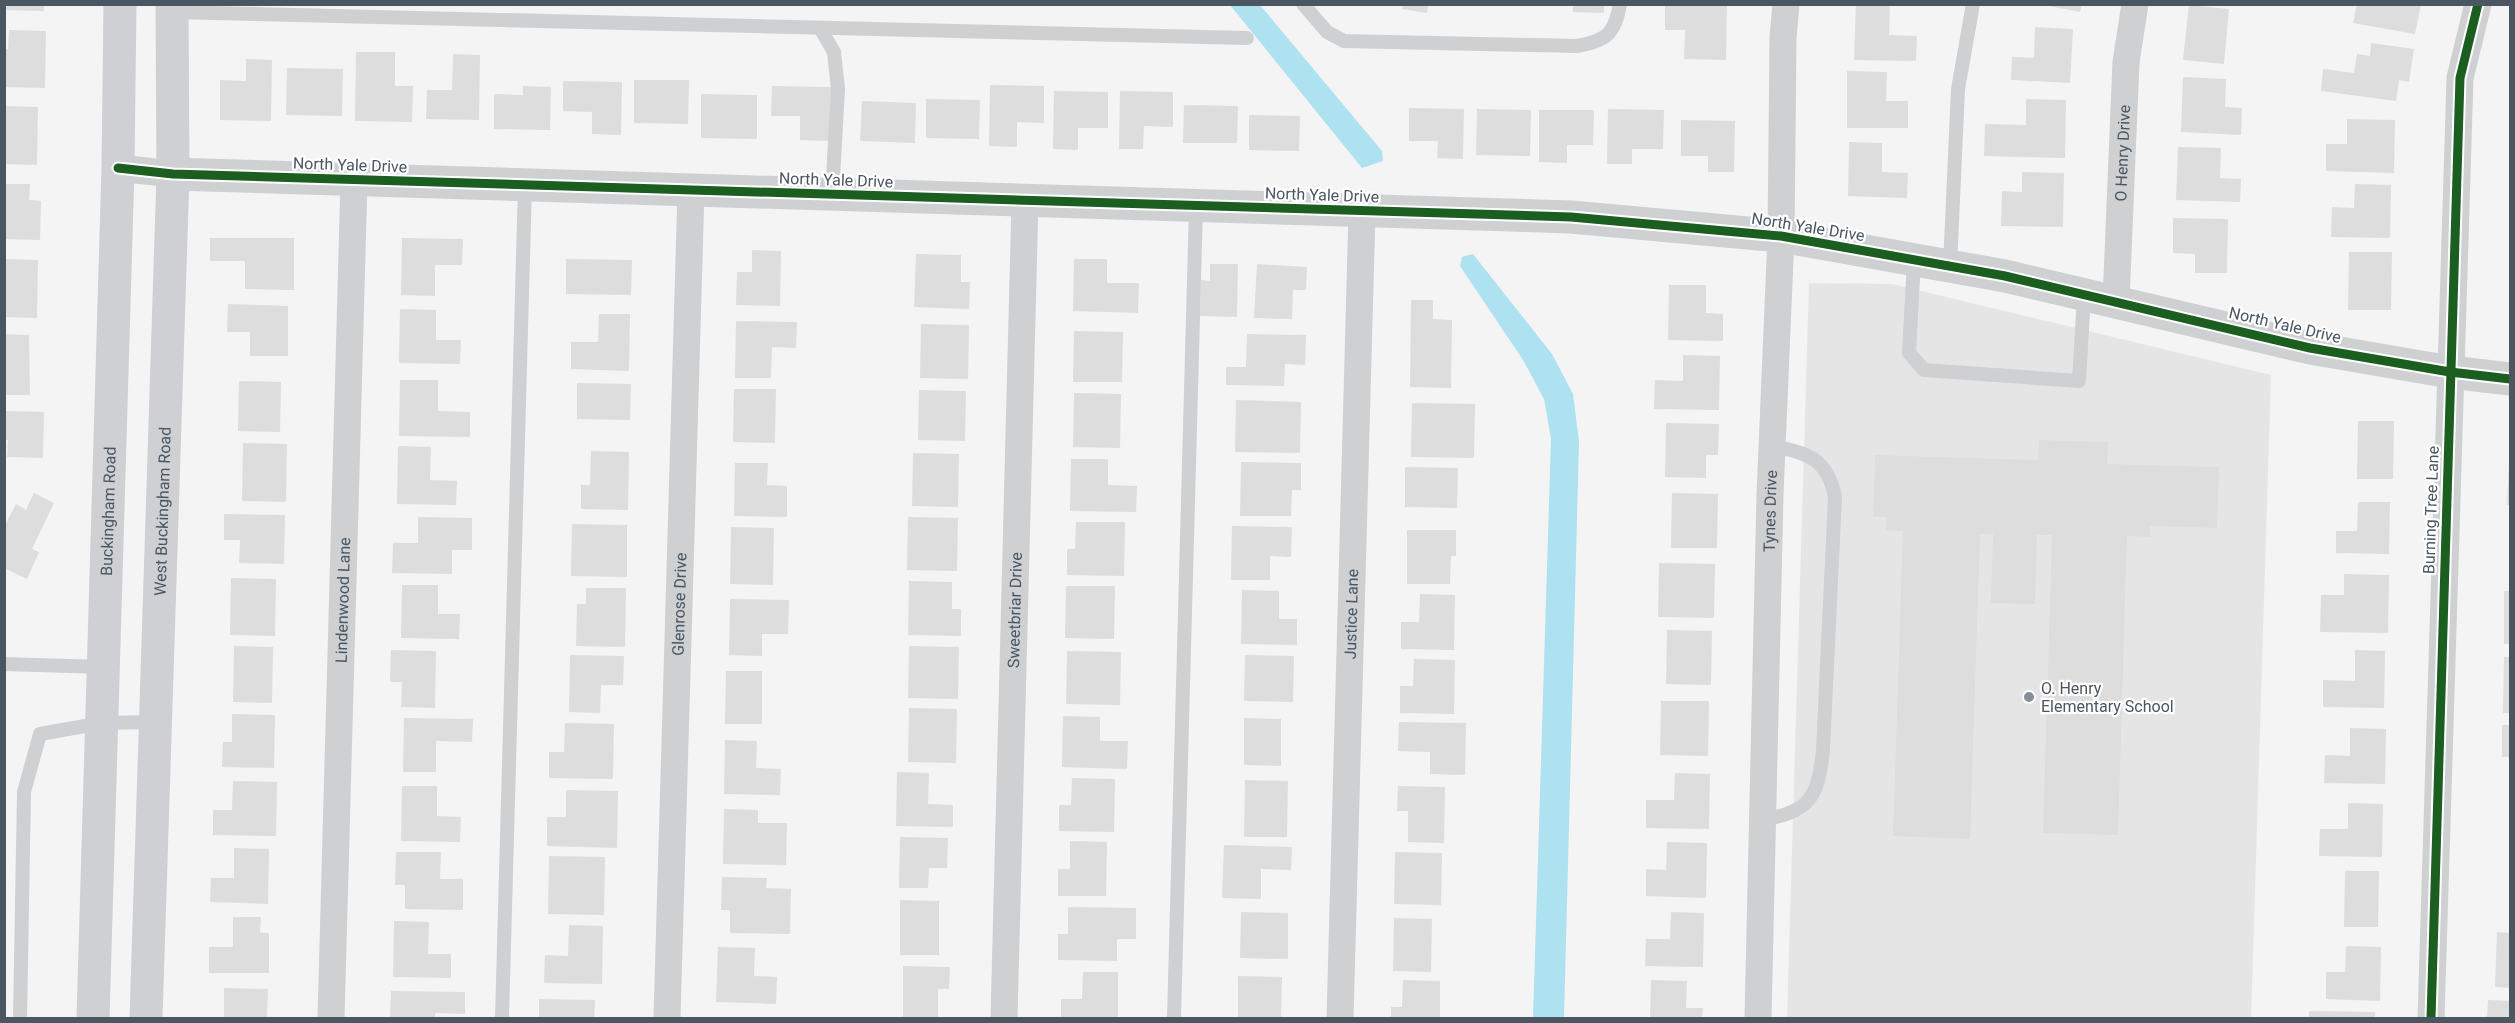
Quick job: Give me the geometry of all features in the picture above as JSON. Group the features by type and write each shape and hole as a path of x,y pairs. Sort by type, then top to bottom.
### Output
{"main road":[{"name":"Buckingham Road","path":"93,1018 118,168 120,4"},
{"name":"West Buckingham Road","path":"146,1018 173,174 172,8"}],"street":[{"name":"Tynes Drive","path":"1758,1018 1772,447 1781,236 1783,38 1786,4"},
{"name":"O Henry Drive","path":"2116,301 2126,62 2135,4"},
{"name":"Burning Tree Lane","path":"2431,1018 2460,78 2478,4"},
{"name":"North Yale Drive","path":"118,168 173,174 1571,218 1781,236 1950,266 2084,294 2310,348 2450,372 2511,379"},
{"name":"Lindenwood Lane","path":"331,1018 354,180"},
{"name":"Glenrose Drive","path":"667,1018 691,191"},
{"name":"Sweetbriar Drive","path":"1004,1018 1025,201"},
{"name":"Justice Lane","path":"1340,1018 1362,212"}],"lane":[{"path":"1303,4 1327,32 1344,41 1577,46 1599,43 1610,33 1618,19 1620,4"},
{"path":"1950,266 1958,90 1973,4"},
{"path":"172,8 820,28 1247,38"},
{"path":"820,28 834,52 838,89 832,195"},
{"path":"502,1018 525,185"},
{"path":"1174,1018 1196,206"},
{"path":"1914,260 1909,353 1924,370 2079,381 2084,294"},
{"path":"1763,820 1798,810 1812,797 1820,778 1835,497 1832,480 1821,463 1797,450 1772,447"},
{"path":"4,664 103,667"},
{"path":"20,1018 24,792 40,734 102,723 154,722"}],"shaded area":[{"name":"O. Henry Elementary School","path":"1809,283 1892,284 2271,375 2251,1018 1787,1018"}],"water":[{"path":"1230,5 1260,5 1382,151 1383,161 1362,168"},
{"path":"1473,254 1552,354 1573,394 1579,442 1564,1018 1533,1018 1551,439 1544,399 1523,360 1460,266 1462,257"}],"building":[{"path":"4,4 44,4 44,11 4,10"},
{"path":"1403,4 1428,4 1427,13 1402,9"},
{"path":"1573,4 1604,4 1604,13 1573,12"},
{"path":"1665,4 1727,4 1726,60 1684,59 1685,30 1665,30"},
{"path":"1856,4 1890,4 1889,35 1917,36 1916,61 1854,60"},
{"path":"2038,4 2082,4 2080,12"},
{"path":"2357,4 2421,4 2415,34 2353,23"},
{"path":"2189,5 2229,9 2224,64 2183,60"},
{"path":"2035,27 2073,29 2070,83 2011,80 2012,57 2034,58"},
{"path":"9,30 46,31 45,88 4,87 4,49 8,49"},
{"path":"2371,43 2414,49 2409,82 2399,80 2396,101 2321,91 2323,69 2354,73 2357,54 2370,56"},
{"path":"356,52 395,52 395,86 413,86 412,122 355,121"},
{"path":"453,54 480,55 479,120 426,119 427,90 452,90"},
{"path":"246,59 272,60 271,121 220,120 220,80 246,81"},
{"path":"287,68 343,69 342,116 286,115"},
{"path":"1847,71 1887,72 1886,101 1908,101 1908,128 1847,128"},
{"path":"2183,77 2226,79 2225,107 2242,108 2241,135 2181,132"},
{"path":"634,80 689,80 688,124 634,123"},
{"path":"563,81 622,82 621,135 592,134 592,112 563,111"},
{"path":"990,85 1044,86 1044,123 1017,122 1017,147 989,146"},
{"path":"523,86 551,87 550,130 494,129 494,94 523,95"},
{"path":"772,86 831,87 830,141 800,140 800,116 771,116"},
{"path":"1054,91 1108,92 1108,128 1078,128 1078,150 1053,149"},
{"path":"1120,91 1173,92 1173,127 1144,126 1143,149 1119,149"},
{"path":"701,94 757,95 757,139 701,138"},
{"path":"926,99 980,100 979,139 926,138"},
{"path":"2026,99 2066,100 2065,158 1984,156 1985,124 2026,125"},
{"path":"862,101 916,103 915,143 860,141"},
{"path":"1184,105 1238,106 1237,143 1183,143"},
{"path":"4,106 38,107 37,165 4,164"},
{"path":"1409,108 1464,109 1463,159 1437,158 1438,141 1409,141"},
{"path":"1477,109 1531,110 1530,156 1476,155"},
{"path":"1608,109 1664,110 1663,149 1632,149 1632,164 1607,164"},
{"path":"1539,110 1594,110 1593,145 1567,145 1567,163 1539,162"},
{"path":"1249,115 1300,116 1299,151 1249,150"},
{"path":"2347,119 2395,120 2394,173 2326,171 2326,144 2347,144"},
{"path":"1681,120 1735,121 1734,172 1708,172 1708,156 1681,156"},
{"path":"1849,142 1882,143 1882,172 1908,173 1907,198 1848,196"},
{"path":"2178,147 2221,148 2220,178 2241,179 2240,202 2176,200"},
{"path":"2022,172 2064,173 2063,227 2001,226 2002,191 2022,192"},
{"path":"4,184 30,184 29,200 41,201 40,240 4,239"},
{"path":"2355,184 2391,185 2390,238 2331,237 2332,207 2354,208"},
{"path":"2173,218 2228,219 2227,273 2195,273 2195,254 2173,253"},
{"path":"210,238 294,238 294,290 245,289 245,261 210,261"},
{"path":"402,238 463,239 462,265 435,265 435,296 401,295"},
{"path":"752,250 781,251 780,306 736,305 737,272 752,272"},
{"path":"2349,252 2392,252 2391,310 2348,310"},
{"path":"916,254 961,255 961,282 970,282 969,309 914,307"},
{"path":"4,259 38,260 37,318 4,317"},
{"path":"566,259 632,260 631,295 566,294"},
{"path":"1074,259 1107,259 1107,283 1139,283 1138,313 1073,311"},
{"path":"1210,264 1238,264 1237,317 1200,316 1201,280 1210,281"},
{"path":"1257,264 1307,267 1306,290 1293,290 1292,319 1254,318"},
{"path":"1669,285 1706,285 1706,313 1723,314 1723,341 1668,340"},
{"path":"1411,300 1433,300 1433,319 1452,320 1451,388 1410,387"},
{"path":"228,304 288,306 288,356 250,356 250,332 227,332"},
{"path":"400,309 436,310 436,340 461,340 460,364 399,363"},
{"path":"599,314 630,314 629,371 571,369 571,342 598,342"},
{"path":"736,321 797,322 796,348 772,347 771,378 735,378"},
{"path":"921,324 969,325 968,379 920,378"},
{"path":"1074,331 1123,332 1122,382 1073,382"},
{"path":"4,334 29,335 30,395 4,395"},
{"path":"1247,334 1306,335 1305,365 1285,364 1284,386 1226,385 1226,367 1246,367"},
{"path":"1683,355 1720,356 1719,410 1654,409 1655,380 1683,381"},
{"path":"400,380 438,380 438,411 470,412 470,437 399,436"},
{"path":"239,381 281,382 280,432 238,431"},
{"path":"577,383 631,384 630,420 577,419"},
{"path":"734,389 776,389 775,443 733,442"},
{"path":"919,390 966,391 965,441 918,440"},
{"path":"1074,393 1121,394 1120,448 1073,447"},
{"path":"1236,400 1301,402 1300,453 1235,452"},
{"path":"1412,403 1475,404 1474,458 1411,457"},
{"path":"4,411 44,412 43,458 7,457 8,440 4,440"},
{"path":"2358,421 2394,421 2393,479 2357,479"},
{"path":"1666,423 1719,424 1718,455 1706,455 1706,478 1665,477"},
{"path":"2039,440 2108,442 2107,464 2219,467 2217,528 2150,526 2150,537 2127,536 2118,835 2043,833 2052,535 2037,535 2035,604 1991,603 1993,534 1980,534 1970,839 1893,836 1903,531 1886,530 1887,517 1873,517 1875,455 2038,460"},
{"path":"243,443 287,444 286,502 242,501"},
{"path":"398,446 431,447 430,480 457,481 456,505 397,504"},
{"path":"591,451 629,452 628,510 581,509 581,485 590,485"},
{"path":"913,453 959,454 958,507 912,506"},
{"path":"1071,459 1108,459 1108,485 1137,486 1136,512 1070,511"},
{"path":"1241,462 1301,463 1301,490 1292,490 1291,516 1240,516"},
{"path":"735,463 768,463 767,485 787,486 787,517 734,516"},
{"path":"2509,463 2510,505 2507,505"},
{"path":"1405,467 1458,468 1457,508 1405,507"},
{"path":"34,493 54,503 32,549 39,552 27,579 4,568 4,527 16,504 26,510"},
{"path":"1672,493 1718,494 1717,548 1671,548"},
{"path":"2358,502 2390,502 2389,554 2336,553 2336,531 2357,531"},
{"path":"224,514 285,515 284,564 239,563 240,540 224,540"},
{"path":"418,517 472,518 472,550 452,550 452,574 392,573 393,543 418,543"},
{"path":"908,517 958,518 957,571 907,570"},
{"path":"1076,522 1125,522 1124,576 1067,575 1067,549 1075,549"},
{"path":"572,524 627,525 627,577 571,576"},
{"path":"1232,526 1292,527 1291,557 1270,556 1270,580 1231,580"},
{"path":"731,527 774,528 773,585 730,584"},
{"path":"1407,530 1456,530 1456,556 1451,556 1450,584 1407,584"},
{"path":"1659,563 1715,564 1714,618 1658,617"},
{"path":"2344,574 2389,575 2388,633 2320,632 2321,595 2344,595"},
{"path":"231,578 276,579 275,636 230,635"},
{"path":"909,581 952,582 952,609 961,609 961,636 908,635"},
{"path":"402,585 438,585 438,614 460,614 459,639 401,638"},
{"path":"1066,586 1115,586 1114,639 1065,638"},
{"path":"586,588 626,588 625,647 576,646 577,604 586,604"},
{"path":"1242,590 1279,591 1279,619 1297,619 1297,645 1241,644"},
{"path":"2504,591 2510,591 2510,644 2504,644"},
{"path":"1420,594 1455,595 1454,650 1401,649 1401,622 1419,622"},
{"path":"730,599 789,600 788,634 762,634 762,656 729,655"},
{"path":"1667,630 1712,631 1711,685 1666,684"},
{"path":"234,646 273,647 272,703 233,702"},
{"path":"909,646 959,647 958,699 908,698"},
{"path":"391,650 436,651 435,708 401,707 402,682 390,682"},
{"path":"2355,650 2385,651 2384,708 2323,707 2323,680 2355,681"},
{"path":"1067,651 1121,652 1120,705 1066,704"},
{"path":"570,655 624,656 623,685 601,685 600,713 569,712"},
{"path":"1245,655 1294,656 1293,702 1244,701"},
{"path":"2504,657 2510,657 2510,713 2503,713"},
{"path":"1414,659 1455,660 1454,714 1400,713 1400,686 1413,686"},
{"path":"726,671 762,671 762,724 725,724"},
{"path":"1661,701 1709,701 1708,756 1660,755"},
{"path":"909,708 957,709 956,763 908,762"},
{"path":"232,714 275,715 274,768 222,767 223,742 232,742"},
{"path":"1063,716 1100,717 1100,741 1128,741 1127,769 1062,767"},
{"path":"404,718 473,719 472,742 436,741 436,772 403,772"},
{"path":"1244,718 1281,719 1281,766 1244,765"},
{"path":"1399,722 1466,723 1465,775 1430,774 1430,752 1398,751"},
{"path":"565,723 614,724 613,779 549,778 549,752 564,752"},
{"path":"2502,725 2510,725 2510,757 2502,757"},
{"path":"2350,728 2386,729 2385,784 2324,783 2325,755 2350,756"},
{"path":"725,740 757,741 756,768 781,769 780,795 724,794"},
{"path":"897,772 929,773 928,804 953,805 953,827 896,826"},
{"path":"1675,773 1710,774 1709,829 1646,828 1646,800 1674,800"},
{"path":"1072,778 1115,779 1114,832 1059,831 1059,805 1071,805"},
{"path":"1245,780 1288,781 1287,837 1244,837"},
{"path":"233,781 277,782 276,836 213,835 213,810 232,810"},
{"path":"402,786 437,786 437,816 461,817 460,842 401,841"},
{"path":"1398,786 1445,787 1444,843 1408,842 1408,811 1397,811"},
{"path":"566,790 618,791 617,848 547,846 547,817 566,817"},
{"path":"2348,803 2383,804 2382,857 2319,856 2320,829 2348,829"},
{"path":"724,809 758,810 758,823 787,823 786,865 723,864"},
{"path":"900,837 948,838 947,868 929,868 928,888 899,888"},
{"path":"1070,841 1107,842 1106,896 1058,896 1058,869 1070,869"},
{"path":"1667,842 1707,843 1706,898 1646,896 1646,869 1666,870"},
{"path":"1224,845 1292,847 1291,870 1261,869 1261,899 1222,898"},
{"path":"234,848 269,849 268,904 210,902 211,878 234,878"},
{"path":"396,852 441,852 440,879 463,879 463,910 405,909 405,885 395,885"},
{"path":"1395,852 1442,853 1441,905 1394,904"},
{"path":"549,856 605,857 604,915 548,914"},
{"path":"2345,871 2379,871 2378,927 2344,927"},
{"path":"722,877 767,878 766,888 791,889 790,934 730,933 730,910 721,910"},
{"path":"900,900 939,901 939,955 900,955"},
{"path":"1068,907 1136,908 1136,939 1117,939 1117,961 1058,960 1058,934 1068,934"},
{"path":"1241,912 1288,913 1288,959 1240,958"},
{"path":"1671,912 1704,913 1703,967 1645,966 1646,939 1670,939"},
{"path":"233,917 261,917 260,933 269,933 269,973 209,973 209,947 233,947"},
{"path":"1394,918 1432,919 1431,972 1393,971"},
{"path":"394,921 429,922 428,954 451,954 451,978 393,977"},
{"path":"569,925 603,926 602,984 544,983 545,955 568,956"},
{"path":"2497,932 2510,933 2510,988 2495,987"},
{"path":"2346,946 2381,947 2380,1001 2326,999 2326,972 2345,972"},
{"path":"718,947 755,948 754,976 777,977 776,1004 716,1002"},
{"path":"903,966 950,967 949,989 938,989 938,1018 903,1018"},
{"path":"1083,972 1118,972 1118,1018 1061,1018 1061,999 1082,999"},
{"path":"1238,976 1282,977 1281,1018 1238,1018"},
{"path":"1403,980 1440,981 1440,1018 1391,1018 1391,1007 1402,1007"},
{"path":"1651,980 1687,981 1686,1008 1703,1008 1702,1018 1650,1018"},
{"path":"224,988 268,989 267,1018 224,1018"},
{"path":"391,991 465,992 465,1014 435,1013 435,1018 390,1018"},
{"path":"539,999 595,1000 594,1018 539,1018"},
{"path":"2488,1000 2510,1001 2510,1018 2487,1018"},
{"path":"2309,1011 2375,1012 2375,1018 2309,1018"}],"cycle path":[{"path":"2431,1018 2460,78 2478,4"},
{"path":"118,168 173,174 1571,217 1781,236 2005,276 2310,348 2450,372 2510,379"}],"place":[{"name":"O. Henry Elementary School","path":"2029,697"}]}
